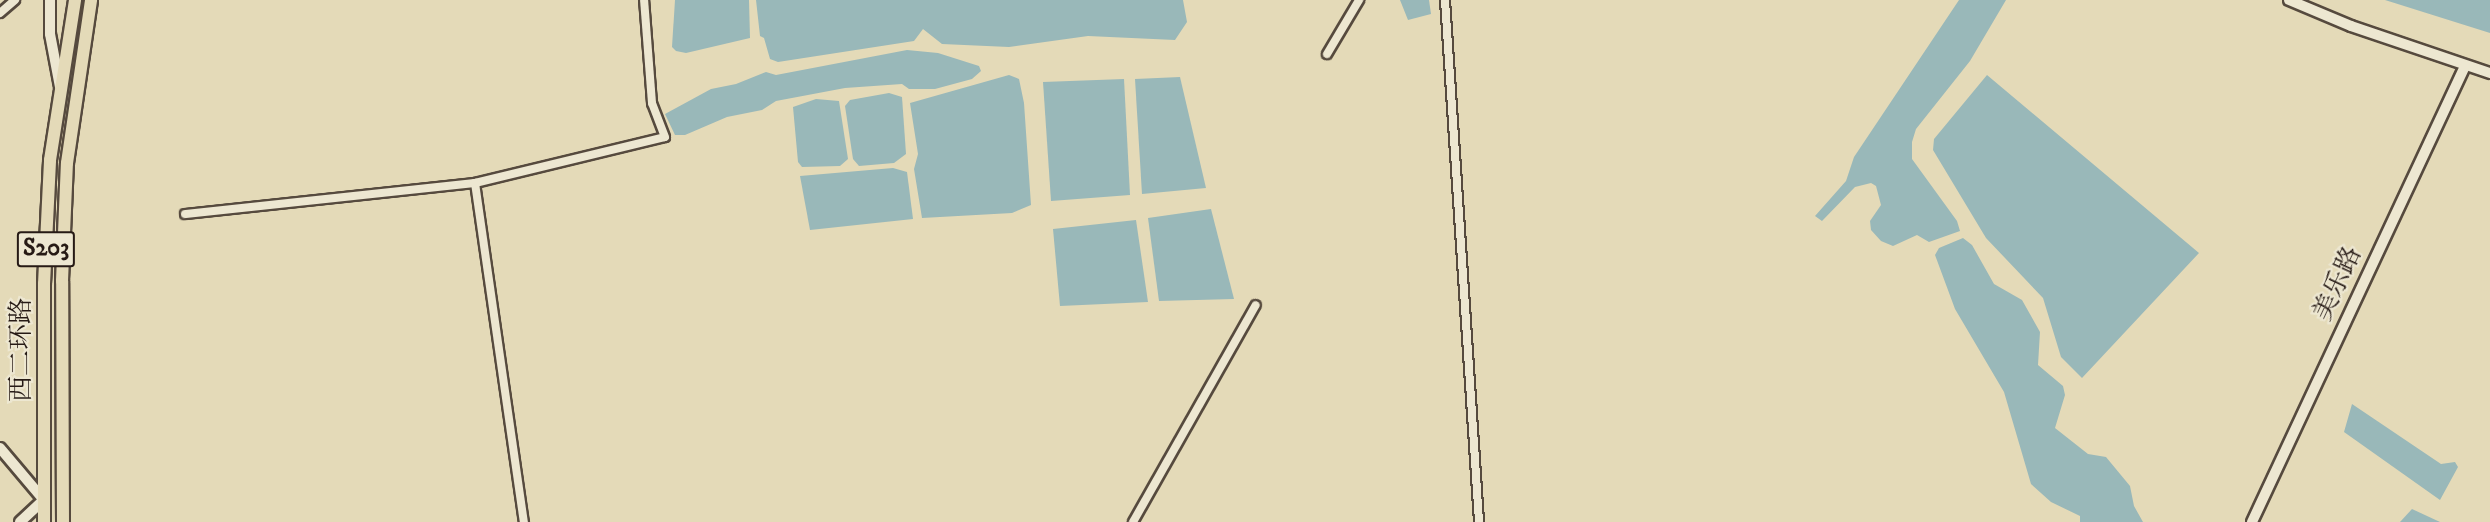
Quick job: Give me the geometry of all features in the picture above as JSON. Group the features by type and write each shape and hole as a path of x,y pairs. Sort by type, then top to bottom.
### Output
{"main road":[{"name":"西二环路","path":"44,522 44,284 51,160 75,0"},
{"name":"西二环路","path":"63,522 62,281 67,163 91,0"},
{"path":"61,93 77,96"}],"street":[{"path":"0,13 15,0"},
{"path":"50,0 50,34 61,93"},
{"path":"185,214 475,183 665,137 652,103 645,0"},
{"path":"1327,54 1359,0"},
{"path":"1445,0 1479,522"},
{"path":"2289,0 2465,66 2490,73"},
{"name":"美乐路","path":"2252,522 2465,66"},
{"path":"475,183 524,522"},
{"path":"1133,522 1256,305"},
{"path":"0,448 44,500"},
{"path":"20,522 44,500 63,500"}],"water":[{"path":"675,0 749,0 750,38 686,53 676,51 672,47"},
{"path":"756,0 1183,0 1187,22 1175,40 1088,36 1009,47 942,44 923,29 914,41 778,62 770,59 764,38 760,36"},
{"path":"1400,0 1429,0 1431,14 1408,20"},
{"path":"1959,0 2006,0 1970,61 1916,129 1912,142 1912,159 1957,221 1960,231 1929,242 1917,235 1893,246 1881,241 1871,230 1870,221 1881,205 1876,186 1871,183 1855,187 1822,221 1815,216 1846,181 1854,157"},
{"path":"2385,0 2490,0 2490,33"},
{"path":"907,50 938,53 979,66 981,71 972,79 935,89 909,89 902,84 845,88 776,101 762,110 727,117 685,135 675,135 665,114 711,89 736,84 766,72 776,75"},
{"path":"1009,75 1019,79 1024,103 1031,205 1012,213 922,218 914,169 918,154 910,103"},
{"path":"1987,75 2199,253 2082,378 2061,357 2043,298 1986,238 1933,150 1934,139"},
{"path":"1180,77 1206,188 1142,194 1135,79"},
{"path":"1124,79 1130,195 1051,201 1043,82"},
{"path":"889,93 902,97 906,154 894,163 859,166 853,159 845,106 850,100"},
{"path":"816,99 839,101 848,159 840,166 802,167 798,162 793,107"},
{"path":"893,168 907,172 913,219 810,230 800,176"},
{"path":"1211,209 1234,299 1159,301 1148,218"},
{"path":"1136,220 1148,302 1060,306 1053,229"},
{"path":"1963,238 1972,245 1994,284 2022,300 2040,332 2038,365 2063,386 2065,395 2055,428 2088,454 2106,457 2130,486 2134,506 2143,522 2080,522 2080,516 2051,502 2031,484 2004,392 1955,309 1935,255 1939,248"},
{"path":"2352,404 2441,464 2455,462 2458,467 2440,500 2344,432"},
{"path":"2412,509 2440,522 2400,522"}]}
